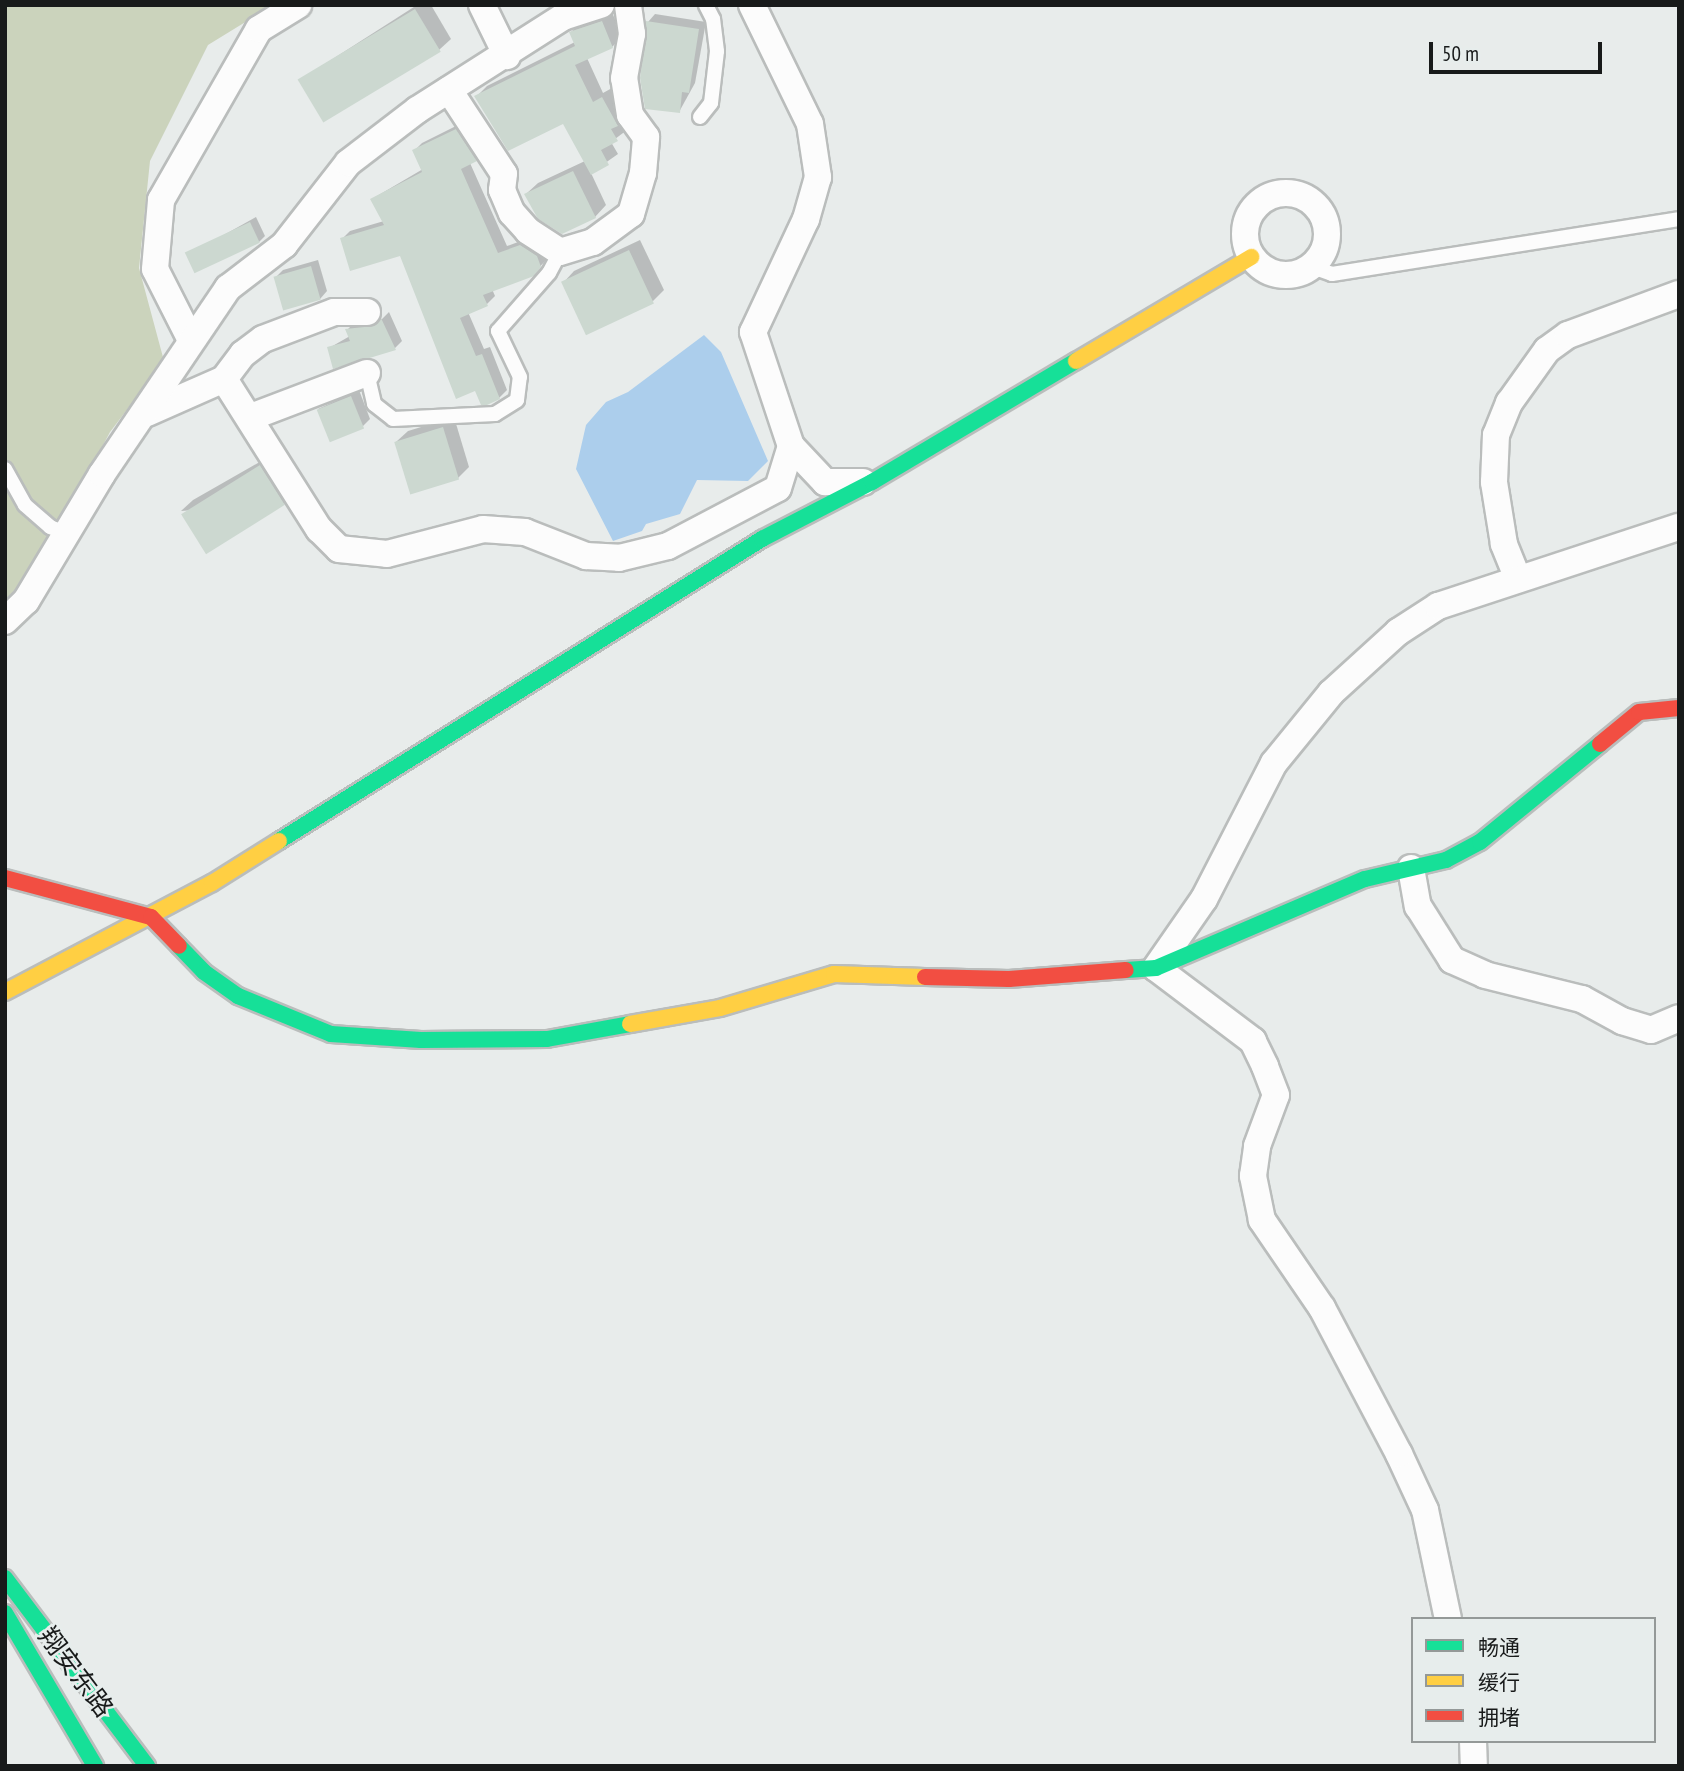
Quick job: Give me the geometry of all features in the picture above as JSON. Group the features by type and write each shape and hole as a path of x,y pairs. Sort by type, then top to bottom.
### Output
{"street":[{"path":"190,338 155,269 161,200 258,29 298,5"},
{"path":"482,5 507,56"},
{"path":"5,621 26,601 102,474 147,413 190,338 228,288 284,245 348,163 449,90 507,56 563,17 601,5"},
{"path":"449,90 503,174 502,190 512,214 528,231 560,252 593,242 617,228 631,214 642,173 646,137 630,114 624,78 632,34 628,5"},
{"path":"752,5 810,124 818,177 806,219 753,332 791,446 825,482 872,482"},
{"path":"1278,193 1292,193 1316,206 1327,230 1326,244 1312,267 1300,274 1272,274 1251,257 1244,231 1254,206 1278,193"},
{"path":"5,992 151,917 762,538 872,482 1251,257"},
{"path":"1518,579 1504,544 1494,482 1496,435 1509,403 1546,351 1568,335 1679,294"},
{"path":"147,413 224,379 243,354 263,339 334,312 367,312"},
{"path":"251,417 366,373"},
{"path":"224,379 251,417 319,529 339,550 387,554 483,529 525,532 586,556 619,558 668,546 778,488 791,446"},
{"path":"1156,968 1204,899 1274,763 1331,693 1398,632 1438,606 1678,527"},
{"path":"5,878 151,917 204,972 238,996 285,1018 331,1034 421,1040 548,1039 720,1008 834,974 1009,979 1156,968 1365,879 1446,860 1480,842 1639,712 1679,708"},
{"path":"1412,867 1418,906 1452,960 1485,975 1582,999 1622,1021 1651,1030 1679,1018"},
{"path":"1156,968 1253,1041 1265,1066 1276,1095 1256,1146 1252,1176 1262,1220 1322,1308 1399,1454 1425,1510 1448,1617"},
{"name":"翔安东路","path":"5,1578 147,1766"},
{"name":"翔安东路","path":"5,1613 95,1766"},
{"path":"1473,1743 1474,1766"}],"lane":[{"path":"700,117 711,103 710,85 717,51 713,19 706,5"},
{"path":"1312,267 1332,274 1679,219"},
{"path":"366,373 374,404 393,419 495,414 517,400 520,377 498,331 550,273 560,252"},
{"path":"5,469 25,505 50,527 68,534"}],"green space":[{"path":"5,5 273,5 208,45 150,161 139,268 164,361 110,432 60,526 21,588 5,601"}],"water":[{"path":"704,335 721,352 768,461 748,481 697,480 680,514 646,524 642,531 613,541 576,469 586,425 606,402 628,392"}],"building":[{"path":"415,9 441,52 323,122 298,80"},
{"path":"602,21 613,48 575,65 593,102 602,97 618,126 611,129 618,141 601,150 609,165 591,175 563,124 508,151 474,96 575,46 569,32"},
{"path":"646,21 699,29 689,93 682,92 680,113 645,109 640,78"},
{"path":"456,129 477,161 461,169 498,253 520,245 537,256 541,267 534,276 483,295 488,306 460,318 476,356 482,354 500,399 487,405 481,405 475,391 456,399 400,256 350,271 340,238 384,225 370,199 422,172 412,150"},
{"path":"573,171 596,218 562,234 538,219 524,194"},
{"path":"250,222 260,243 194,273 185,252"},
{"path":"629,250 654,303 586,335 561,282"},
{"path":"311,266 321,300 283,310 274,277"},
{"path":"381,318 396,350 333,369 327,347 350,341 345,329 374,326"},
{"path":"351,396 364,428 330,442 317,410"},
{"path":"443,427 459,480 410,495 394,442"},
{"path":"260,465 285,505 206,554 181,514"}],"traffic: fast":[{"path":"279,841 762,539 872,482 1076,361"},
{"path":"1126,970 1156,968 1365,879 1446,860 1480,842 1600,744"},
{"path":"179,946 204,972 238,996 331,1034 421,1040 547,1039 630,1024"},
{"path":"5,1578 147,1766"},
{"path":"5,1613 95,1766"}],"traffic: slow":[{"path":"1076,361 1251,257"},
{"path":"5,992 212,883 279,841"},
{"path":"630,1024 720,1008 834,974 925,977"}],"traffic: jam":[{"path":"1600,744 1639,712 1679,708"},
{"path":"5,878 151,917 179,946"},
{"path":"925,977 1009,979 1126,970"}]}
